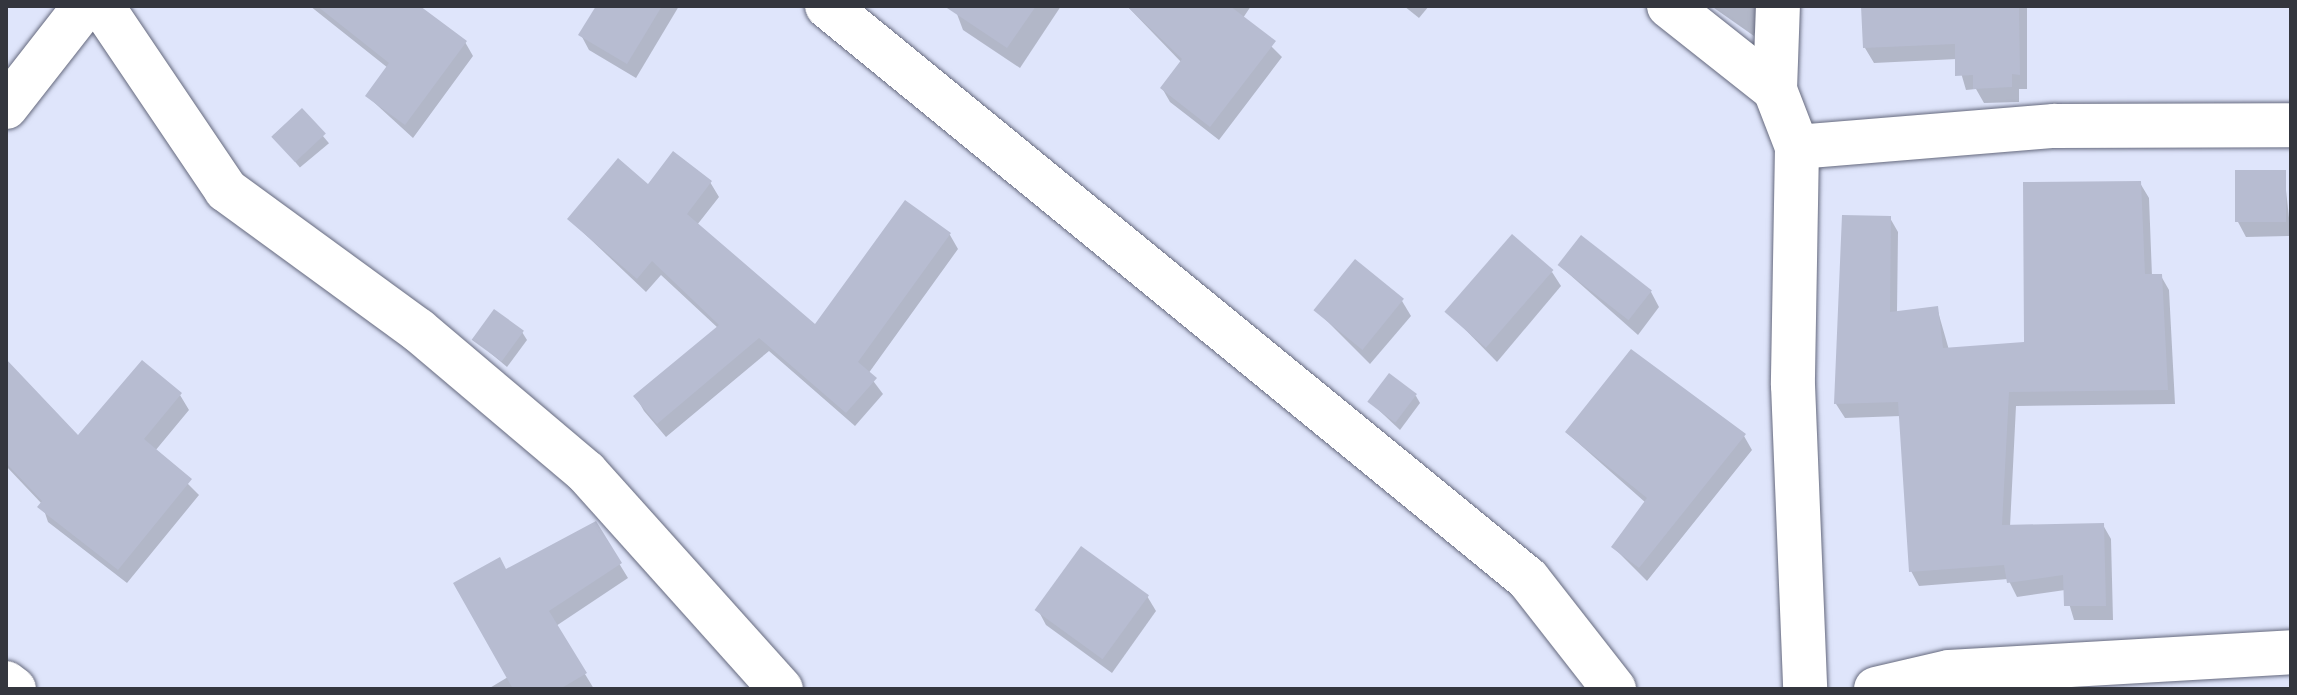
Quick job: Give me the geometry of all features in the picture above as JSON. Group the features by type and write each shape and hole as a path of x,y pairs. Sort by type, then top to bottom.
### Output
{"street":[{"path":"6,107 85,6"},
{"path":"102,6 226,190 418,330 586,472 781,689"},
{"path":"827,6 1528,579 1614,689"},
{"path":"1669,6 1775,90"},
{"path":"1778,6 1775,90 1797,147 1793,385 1805,689"},
{"path":"1797,147 2054,126 2291,125"},
{"path":"1876,689 1949,672 2291,652"},
{"path":"6,683 14,689"}],"building":[{"path":"317,6 420,6 467,41 405,125 365,96 389,63"},
{"path":"596,6 662,6 627,64 578,35"},
{"path":"944,6 1036,6 1007,48"},
{"path":"1127,6 1230,6 1276,41 1210,127 1160,88 1182,59"},
{"path":"1861,6 2019,6 2020,75 2012,74 2012,87 1973,89 1973,75 1955,76 1955,44 1863,48"},
{"path":"302,108 326,134 295,162 271,137"},
{"path":"673,151 712,181 687,214 815,324 905,200 951,233 858,362 877,378 846,413 759,338 657,424 633,396 719,325 652,261 637,279 567,219 618,158 648,184"},
{"path":"2235,170 2286,170 2286,222 2235,222"},
{"path":"2141,181 2145,274 2162,274 2168,390 2009,392 2002,525 2104,523 2106,606 2064,606 2063,575 2007,583 2004,565 1909,572 1898,402 1834,404 1842,215 1891,216 1890,312 1938,306 1943,348 2024,342 2023,182"},
{"path":"1512,234 1554,270 1486,348 1444,312"},
{"path":"1581,235 1652,290 1629,320 1558,265"},
{"path":"1355,259 1404,299 1362,350 1313,310"},
{"path":"494,309 524,331 502,361 472,340"},
{"path":"1631,349 1746,434 1639,568 1611,547 1647,498 1565,432"},
{"path":"6,359 78,435 142,360 182,393 144,439 192,479 118,570 37,507 42,501 6,463"},
{"path":"1389,373 1417,394 1395,423 1367,402"},
{"path":"596,521 622,563 549,611 587,673 560,689 513,689 453,583 500,557 506,569"},
{"path":"1081,546 1149,595 1103,659 1035,610"}]}
